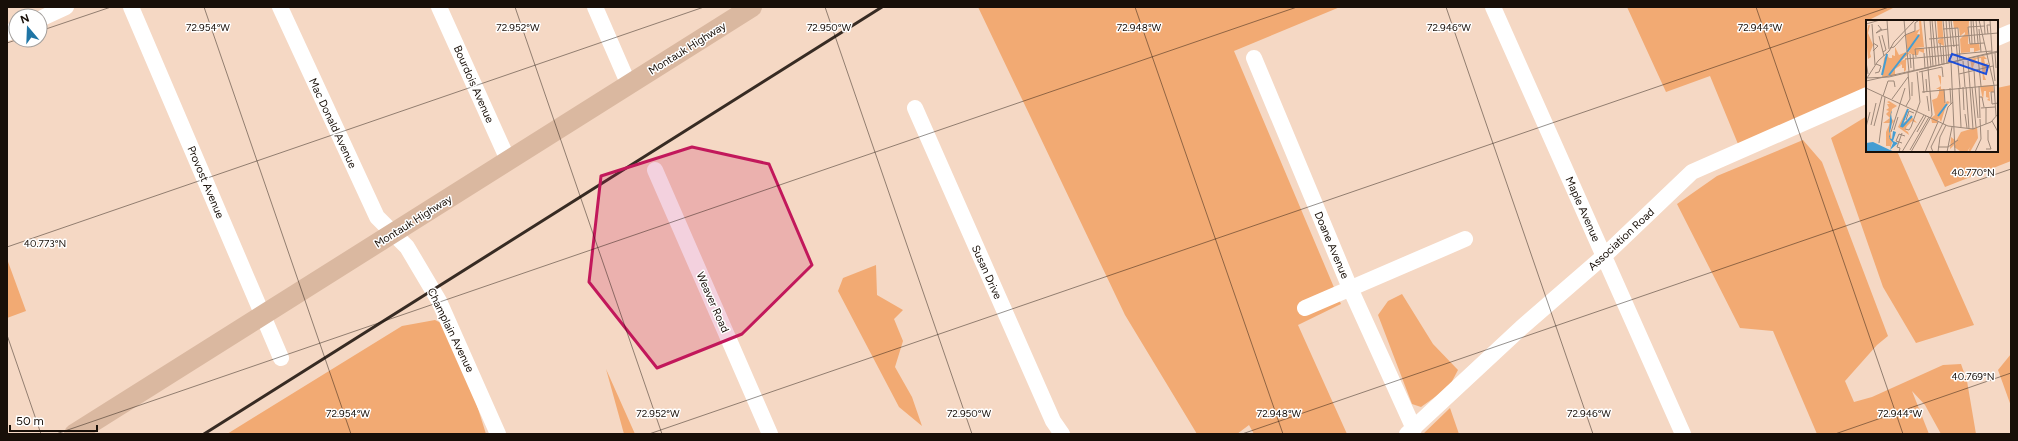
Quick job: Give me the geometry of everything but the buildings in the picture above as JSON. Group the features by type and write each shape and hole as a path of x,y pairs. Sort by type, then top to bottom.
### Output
{"main road":[{"name":"Montauk Highway","path":"86,431 508,160 752,7"}],"street":[{"path":"48,15 66,7"},
{"name":"Provost Avenue","path":"131,7 281,358"},
{"name":"Mac Donald Avenue","path":"280,7 377,217 393,234"},
{"name":"Bourdois Avenue","path":"439,7 508,160"},
{"path":"595,7 629,85"},
{"name":"Maple Avenue","path":"1493,7 1683,434"},
{"path":"1998,38 2011,32"},
{"name":"Doane Avenue","path":"1254,58 1410,431"},
{"name":"Association Road","path":"1410,431 1521,328 1604,256 1692,172 1866,95"},
{"name":"Susan Drive","path":"915,108 1053,421 1062,434"},
{"name":"Weaver Road","path":"655,170 770,434"},
{"name":"Champlain Avenue","path":"393,234 407,247 446,315 498,434"},
{"path":"1305,308 1465,239"}],"highlighted area":[{"path":"692,147 769,164 812,265 742,334 657,368 589,282 601,176"}],"shaded area":[{"path":"978,7 1340,7 1234,51 1341,304 1298,325 1347,434 1254,434 1249,425 1237,434 1197,434 1125,315"},
{"path":"1627,7 1895,7 1869,20 1866,20 1866,88 1738,144 1710,76 1666,92"},
{"path":"2011,85 2011,161 1945,187 1928,152 1998,152 1998,88"},
{"path":"1866,117 1866,152 1897,152 1974,325 1916,343 1883,287 1831,138"},
{"path":"1803,140 1822,162 1888,336 1877,345 1845,381 1854,402 1872,397 1943,365 1961,364 1967,381 1976,434 1941,434 1925,405 1912,391 1929,434 1817,434 1773,331 1740,328 1677,204 1717,176"},
{"path":"7,259 26,311 7,318"},
{"path":"876,265 877,295 903,310 894,319 903,341 895,367 912,397 922,426 899,407 838,291 843,278"},
{"path":"1402,294 1433,344 1458,370 1449,387 1421,407 1412,404 1378,315 1388,301"},
{"path":"435,320 453,329 486,434 227,434 402,326"},
{"path":"2011,354 2011,406 1998,370"},
{"path":"606,369 635,434 624,434"},
{"path":"1450,408 1459,434 1423,434"}],"railway":[{"path":"204,434 882,7"}]}
